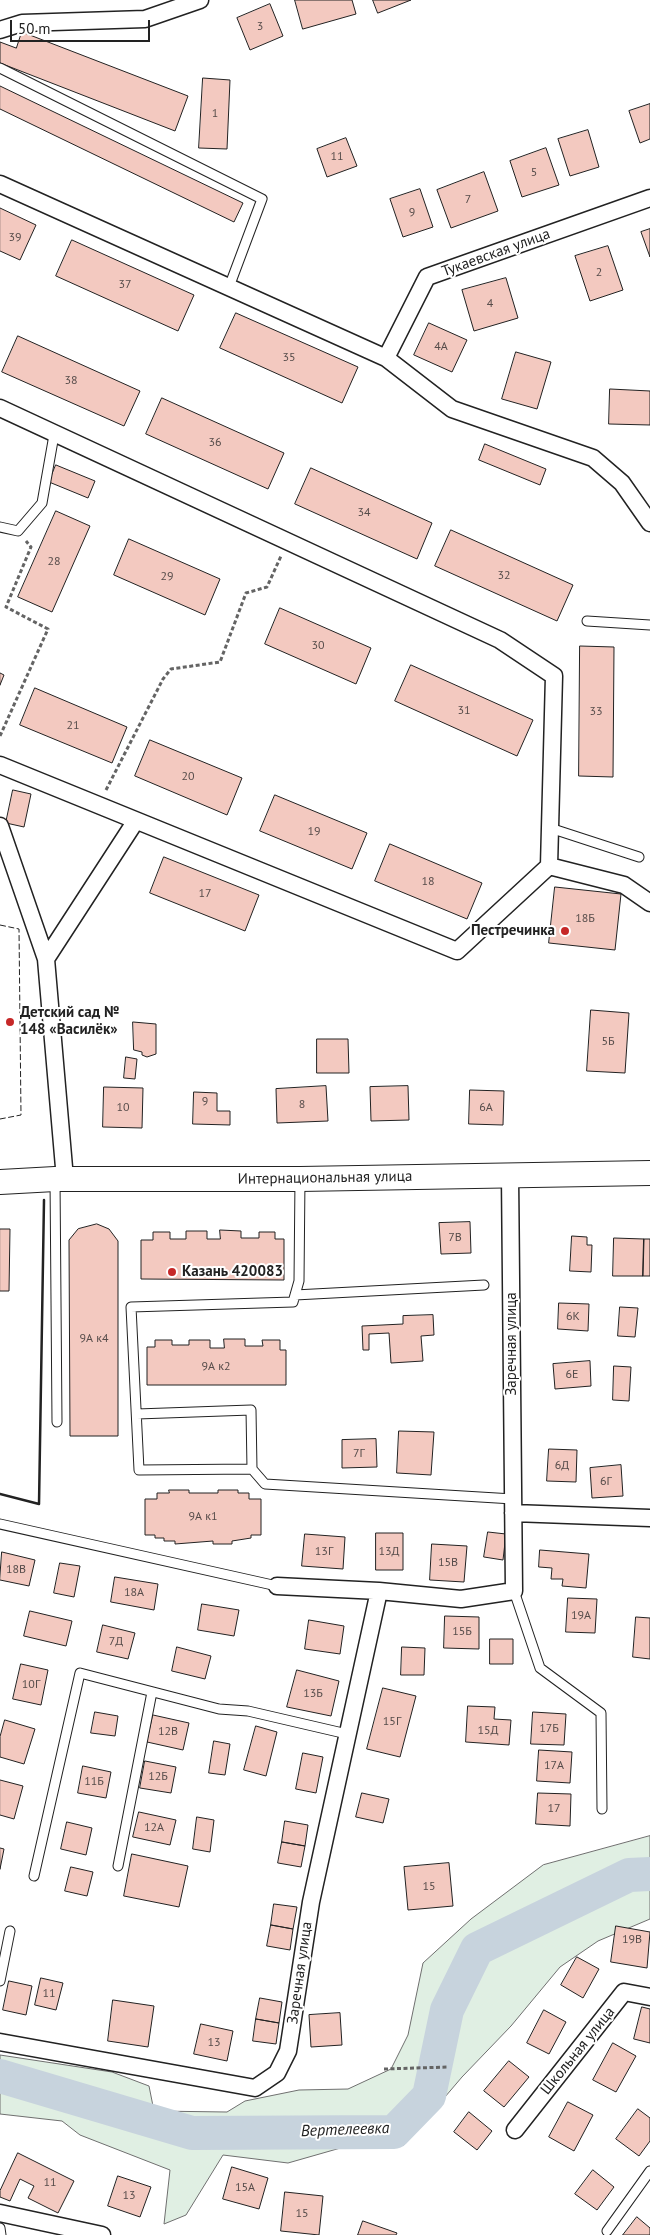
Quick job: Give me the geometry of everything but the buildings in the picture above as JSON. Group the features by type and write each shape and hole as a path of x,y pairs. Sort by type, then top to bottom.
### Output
{"street":[{"path":"0,30 22,23 144,19 200,0"},
{"path":"0,184 386,358 452,410 593,458 622,483 650,523"},
{"name":"Тукаевская улица","path":"386,358 427,278 650,198"},
{"path":"0,408 54,435 500,640 554,676 549,866 457,951 135,822 0,765"},
{"path":"46,959 135,822"},
{"path":"2,835 46,959 60,1179"},
{"path":"549,866 624,885 650,903"},
{"name":"Интернациональная улица","path":"0,1182 60,1179 650,1174"},
{"name":"Заречная улица","path":"510,1175 514,1592"},
{"path":"513,1506 650,1518"},
{"path":"278,1586 379,1591 461,1599 514,1592"},
{"name":"Заречная улица","path":"0,2042 254,2088 277,2073 288,2051 311,1902 379,1591"},
{"name":"Школьная улица","path":"514,2130 624,1992 650,1997"},
{"path":"0,2213 102,2235"}],"lane":[{"path":"0,68 262,198 229,287"},
{"path":"0,527 18,531 42,503 54,435"},
{"path":"588,621 650,625"},
{"path":"550,828 639,857"},
{"path":"252,1469 139,1470 131,1307 293,1302 299,1281 298,1198 300,1178"},
{"path":"57,1422 60,1179"},
{"path":"295,1295 484,1285"},
{"path":"136,1414 250,1410 252,1469 265,1484 513,1506"},
{"path":"0,1524 278,1586"},
{"path":"514,1592 540,1668 601,1713 602,1809"},
{"path":"34,1876 80,1673 219,1709 248,1711 347,1734"},
{"path":"118,1866 152,1692"},
{"path":"0,1981 10,1931"},
{"path":"607,2231 650,2171"},
{"path":"0,2228 1,2235"}],"path":[{"path":"0,736 48,629 6,607 31,547 18,531"},
{"path":"98,806 163,679 171,669 220,662 246,592 267,587 288,542"},
{"path":"384,2069 418,2070 448,2067"}],"green space":[{"path":"650,1836 650,1919 598,1941 560,1967 511,2026 462,2077 404,2145 351,2145 288,2163 223,2155 186,2215 164,2224 170,2170 80,2135 62,2121 0,2114 0,2055 112,2072 149,2086 154,2111 227,2112 245,2101 299,2090 348,2089 391,2069 408,2035 423,1963 471,1919 543,1865"}],"waterway":[{"name":"Вертелеевка","path":"0,2076 192,2133 394,2132 429,2096 447,2010 477,1949 629,1875 650,1874"}],"fence":[{"path":"0,925 19,929 21,1115 0,1119"}],"wall":[{"path":"0,1494 39,1504 44,1200"}],"place":[{"name":"Пестречинка","path":"565,931"},
{"name":"Детский сад № 148 «Василёк»","path":"10,1022"},
{"name":"Казань 420083","path":"172,1272"}]}
